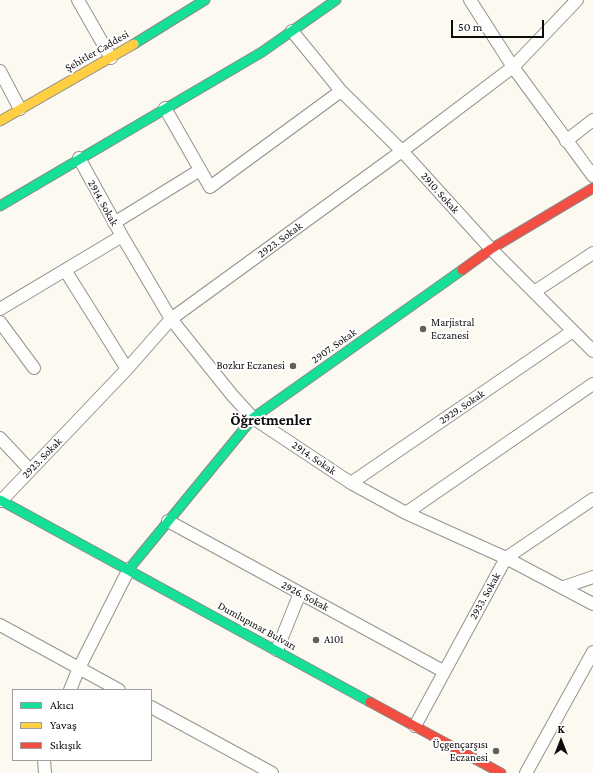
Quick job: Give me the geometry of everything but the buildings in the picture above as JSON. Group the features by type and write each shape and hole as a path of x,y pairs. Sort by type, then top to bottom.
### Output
{"street":[{"path":"78,0 110,58"},
{"name":"Şehitler Caddesi","path":"0,121 110,58 206,0"},
{"path":"0,206 79,158 262,52 336,0"},
{"path":"470,0 513,67 593,176"},
{"name":"2923. Sokak","path":"0,500 127,369 171,319 402,151 513,67 577,0"},
{"name":"2910. Sokak","path":"292,31 341,91 402,151 491,249 593,351"},
{"path":"0,71 20,110"},
{"path":"165,108 210,187 341,91"},
{"path":"566,141 593,120"},
{"name":"2914. Sokak","path":"79,158 114,223 171,319 232,395 253,418 351,483 406,513 506,558 564,587 593,604"},
{"path":"114,223 200,170"},
{"name":"2907. Sokak","path":"129,569 253,418 491,249 593,188"},
{"path":"0,309 122,236"},
{"path":"534,292 593,253"},
{"path":"65,270 127,369"},
{"path":"0,322 34,368"},
{"name":"2929. Sokak","path":"351,483 573,331"},
{"path":"406,513 593,384"},
{"path":"0,438 30,470"},
{"name":"2933. Sokak","path":"415,726 506,558 593,499"},
{"name":"Dumlupınar Bulvarı","path":"0,500 501,773"},
{"name":"2926. Sokak","path":"168,521 444,670"},
{"path":"70,689 79,668 129,569"},
{"path":"564,587 593,577"},
{"path":"277,650 300,593"},
{"path":"0,625 117,689"},
{"path":"526,773 593,652"},
{"path":"152,708 272,773"},
{"path":"44,761 45,773"}],"traffic: fast":[{"path":"134,44 205,0"},
{"path":"0,206 262,52 336,0"},
{"path":"129,569 253,418 462,270"},
{"path":"0,500 370,702"}],"traffic: slow":[{"path":"0,121 134,44"}],"traffic: jam":[{"path":"462,270 491,249 593,188"},
{"path":"370,702 501,773"}],"place":[{"name":"Marjistral Eczanesi","path":"423,329"},
{"name":"Bozkır Eczanesi","path":"293,366"},
{"name":"A101","path":"316,640"},
{"name":"Üçgençarşısı Eczanesi","path":"496,751"}],"district":[{"name":"Öğretmenler","path":"271,420"}]}
